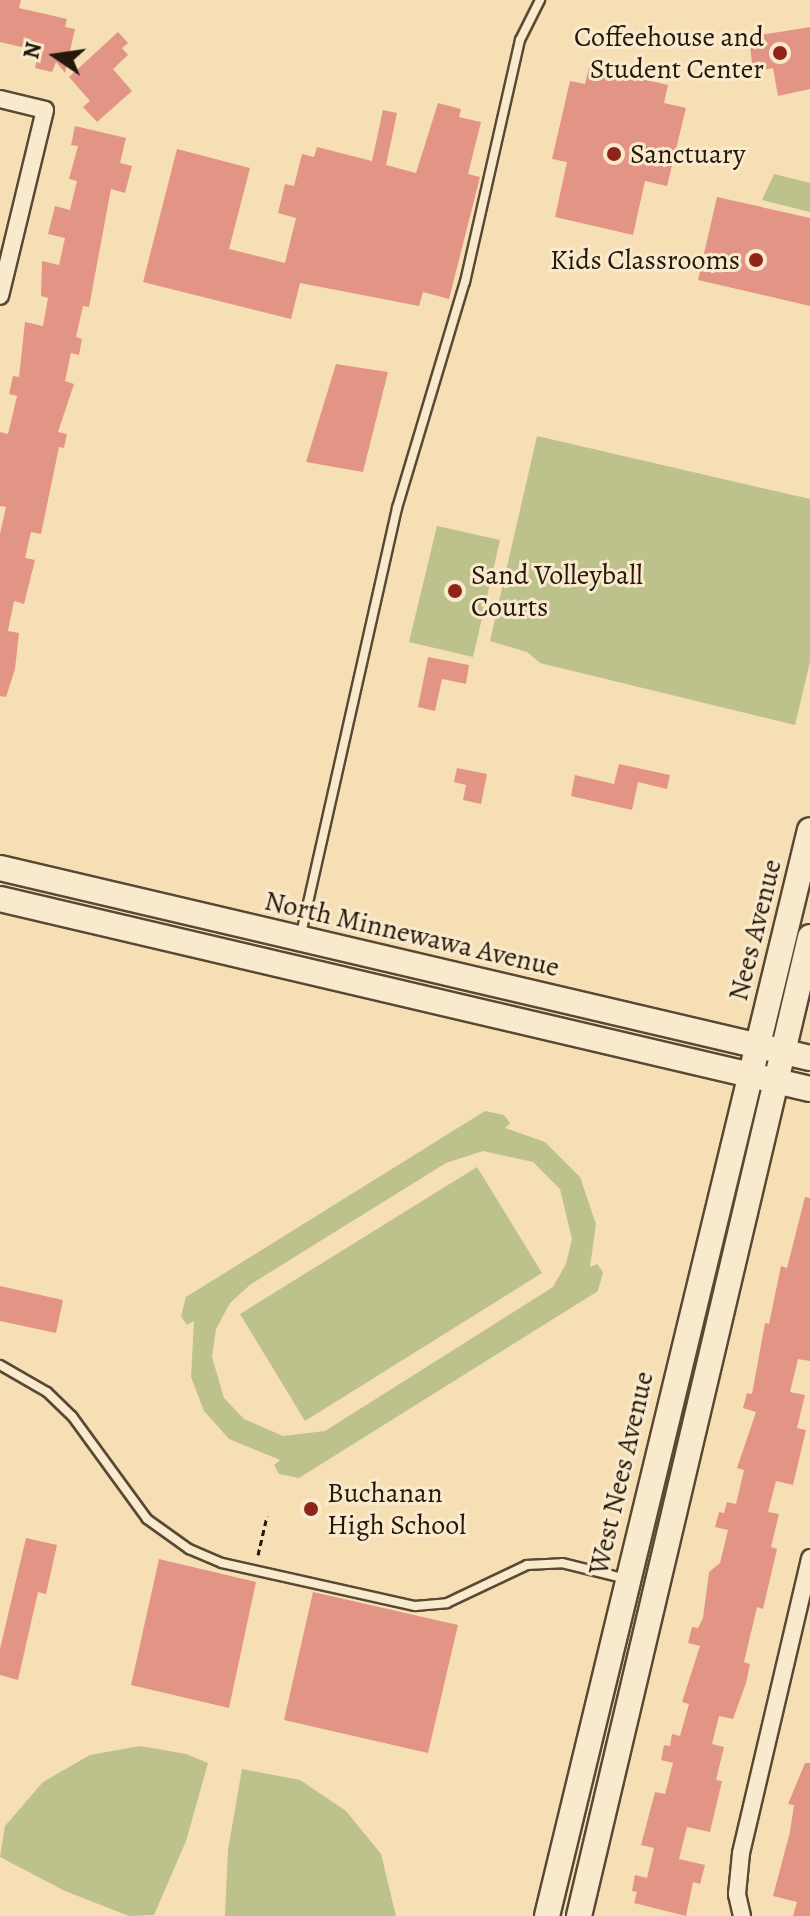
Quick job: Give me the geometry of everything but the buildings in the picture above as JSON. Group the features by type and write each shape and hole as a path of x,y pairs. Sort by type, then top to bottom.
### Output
{"main road":[{"name":"Nees Avenue","path":"757,1045 810,830"},
{"name":"North Minnewawa Avenue","path":"0,868 810,1058"},
{"path":"0,899 810,1089"},
{"name":"Nees Avenue","path":"784,1052 810,937"},
{"path":"293,968 300,938"},
{"name":"West Nees Avenue","path":"547,1916 757,1045"},
{"path":"579,1916 784,1052"},
{"path":"587,1882 587,1820 638,1601 636,1588 627,1579"}],"street":[{"path":"0,99 45,110 0,296"},
{"path":"742,1916 739,1863 805,1599 810,1558"}],"lane":[{"path":"300,938 397,508 465,282 520,40 540,0"},
{"path":"0,1365 47,1392 72,1416 147,1519 189,1549 222,1563 415,1606 447,1603 527,1565 562,1563 627,1579"}],"path":[{"path":"258,1555 267,1516"}],"green space":[{"path":"774,174 810,183 810,212 762,200"},
{"path":"537,436 810,499 810,662 795,725 540,663 527,652 490,641"},
{"name":"Sand Volleyball Courts","path":"437,526 500,540 473,657 409,642"},
{"path":"485,1111 504,1115 510,1123 505,1128 545,1142 580,1177 596,1224 590,1267 597,1264 603,1272 598,1291 299,1478 279,1474 274,1465 280,1460 229,1439 204,1411 191,1377 194,1321 187,1325 181,1316 186,1297","holes":["483,1151 533,1162 560,1189 572,1239 566,1264 553,1287 325,1431 283,1436 244,1419 224,1398 212,1357 216,1329 230,1303 251,1284 446,1163"]},
{"path":"477,1167 542,1273 305,1421 240,1314"},
{"path":"140,1746 186,1754 208,1763 186,1841 154,1915 129,1916 65,1891 0,1857 5,1826 43,1782 90,1755"},
{"path":"242,1769 300,1780 346,1811 381,1854 396,1916 225,1916 228,1850"}],"place":[{"name":"Coffeehouse and Student Center","path":"780,53"},
{"name":"Sanctuary","path":"614,154"},
{"name":"Kids Classrooms","path":"756,260"},
{"name":"Sand Volleyball Courts","path":"455,591"},
{"name":"Buchanan High School","path":"311,1509"}]}
